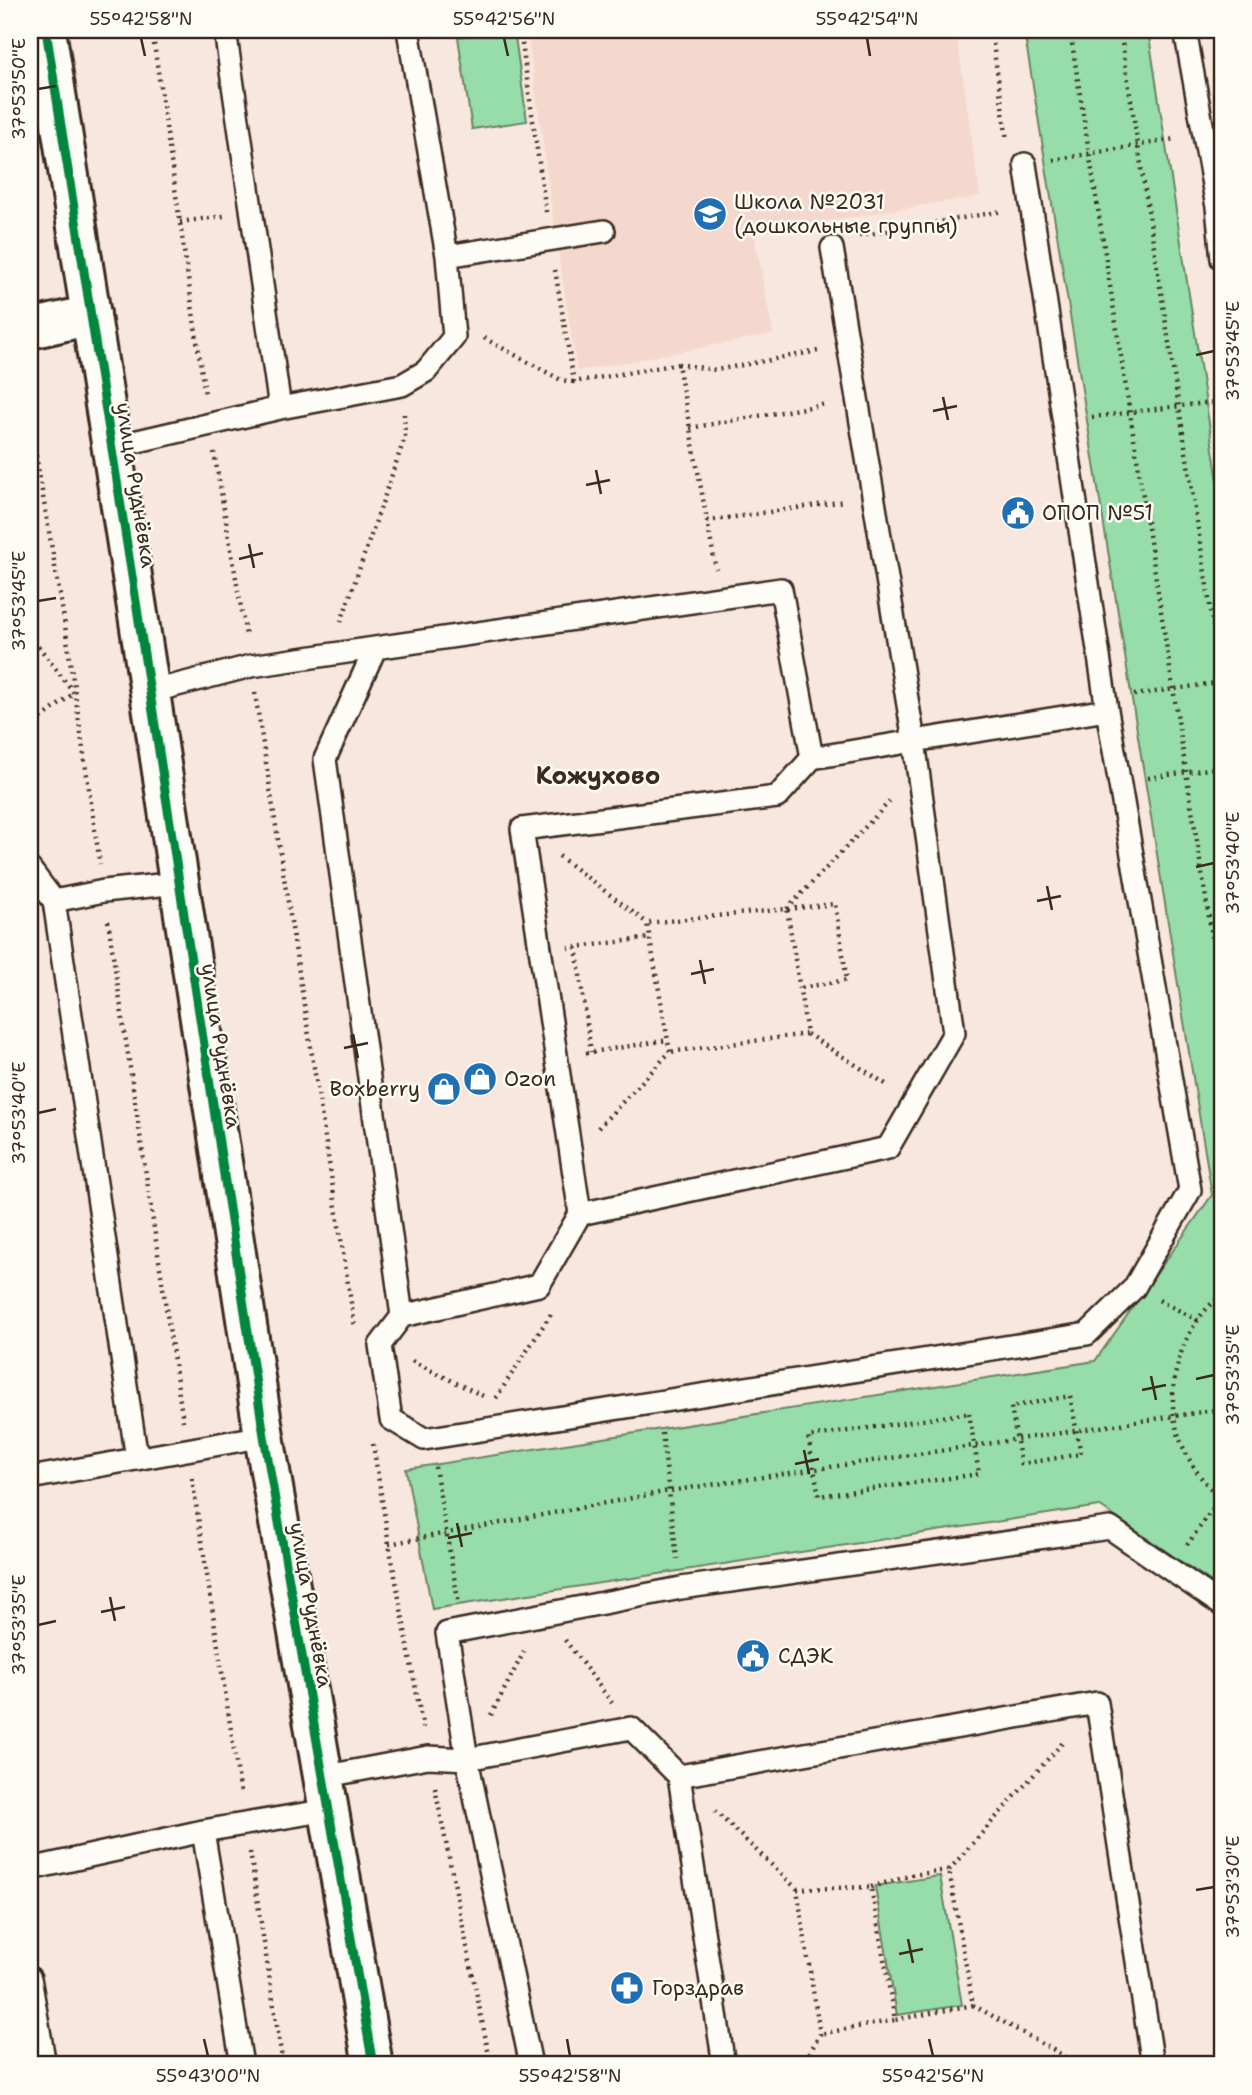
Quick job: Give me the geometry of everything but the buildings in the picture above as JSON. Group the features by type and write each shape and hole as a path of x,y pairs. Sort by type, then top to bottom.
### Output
{"street":[{"name":"улица Руднёвка","path":"46,30 41,74 91,315 264,1436 373,2065"},
{"path":"30,329 91,315"}],"lane":[{"path":"225,30 279,408"},
{"path":"112,447 279,408 402,385 426,371 454,337 447,256 408,30"},
{"path":"1185,30 1219,207 1222,259"},
{"path":"1025,164 1106,705 1191,1190 1134,1288 1087,1334 424,1440 390,1419 380,1345 402,1316 539,1285 580,1214 522,829 777,797 812,758 1106,705"},
{"path":"447,256 604,231"},
{"path":"580,1214 888,1148 954,1033 914,741 832,248"},
{"path":"150,692 251,666 781,589 812,758"},
{"path":"375,649 325,759 402,1316"},
{"path":"30,869 54,901 137,1459"},
{"path":"54,901 104,891 178,883"},
{"path":"30,1478 264,1436"},
{"path":"531,2065 467,1759 446,1633 681,1588 1110,1528 1222,1605"},
{"path":"679,1776 1097,1703 1153,2065"},
{"path":"30,1869 203,1831 246,1825 428,1757 467,1759 631,1728 679,1776 724,2065"},
{"path":"203,1831 242,2065"},
{"path":"30,1978 45,2065"}],"path":[{"path":"152,30 210,424 251,666 356,1339"},
{"path":"520,30 573,382"},
{"path":"991,30 1011,166 1204,134"},
{"path":"1070,30 1222,1000"},
{"path":"1106,705 1173,688 1222,682 1120,30"},
{"path":"832,248 847,238 1031,206"},
{"path":"180,222 230,215"},
{"path":"452,321 561,380 573,382 678,364 716,370 848,345"},
{"path":"678,364 722,599"},
{"path":"329,655 405,437 402,385"},
{"path":"690,428 857,399"},
{"path":"1064,421 1222,401"},
{"path":"30,421 64,619 283,2065"},
{"path":"707,521 873,496"},
{"path":"30,635 74,692"},
{"path":"30,727 74,692"},
{"path":"1119,782 1222,767"},
{"path":"788,909 918,771"},
{"path":"522,829 648,923 670,1052"},
{"path":"648,923 835,904 847,980 800,988"},
{"path":"788,909 807,1034"},
{"path":"541,952 651,938"},
{"path":"576,947 591,1052"},
{"path":"571,1157 670,1052 807,1034 915,1102"},
{"path":"557,1058 668,1040"},
{"path":"1134,1288 1199,1321"},
{"path":"1171,1569 1221,1498 1211,1490 1186,1456 1174,1416 1175,1375 1188,1335 1212,1302 1222,1295"},
{"path":"380,1345 494,1402 552,1312"},
{"path":"1070,1396 1077,1430 1081,1454 1021,1464 1012,1407 1070,1396"},
{"path":"658,1401 681,1588"},
{"path":"388,1544 669,1491 1222,1409"},
{"path":"969,1413 975,1446 979,1474 820,1496 808,1437 969,1413"},
{"path":"371,1435 388,1544 428,1757 491,2065"},
{"path":"431,1438 463,1630"},
{"path":"467,1759 545,1614 631,1728"},
{"path":"797,1889 871,1887 912,1875 949,1870 1097,1703"},
{"path":"679,1776 797,1889 820,2034 803,2065"},
{"path":"949,1870 973,2005"},
{"path":"871,1887 895,2020"},
{"path":"820,2034 973,2005 1080,2065"}],"shaded area":[{"name":"Школа №2031 (дошкольные группы)","path":"527,30 956,30 980,196 754,233 773,334 577,371"}],"green space":[{"path":"514,30 527,121 472,129 458,37"},
{"path":"1024,30 1148,30 1222,507 1222,1589 1099,1506 432,1609 406,1469 1095,1361 1212,1195"},
{"path":"940,1876 962,2005 897,2015 875,1886"}],"cycle path":[{"path":"46,30 264,1436 373,2065"}],"place":[{"name":"Школа №2031 (дошкольные группы)","path":"710,214"},
{"name":"ОПОП №51","path":"1018,513"},
{"name":"Ozon","path":"480,1079"},
{"name":"Boxberry","path":"444,1089"},
{"name":"СДЭК","path":"753,1656"},
{"name":"Горздрав","path":"627,1988"}],"district":[{"name":"Кожухово","path":"598,776"}]}
